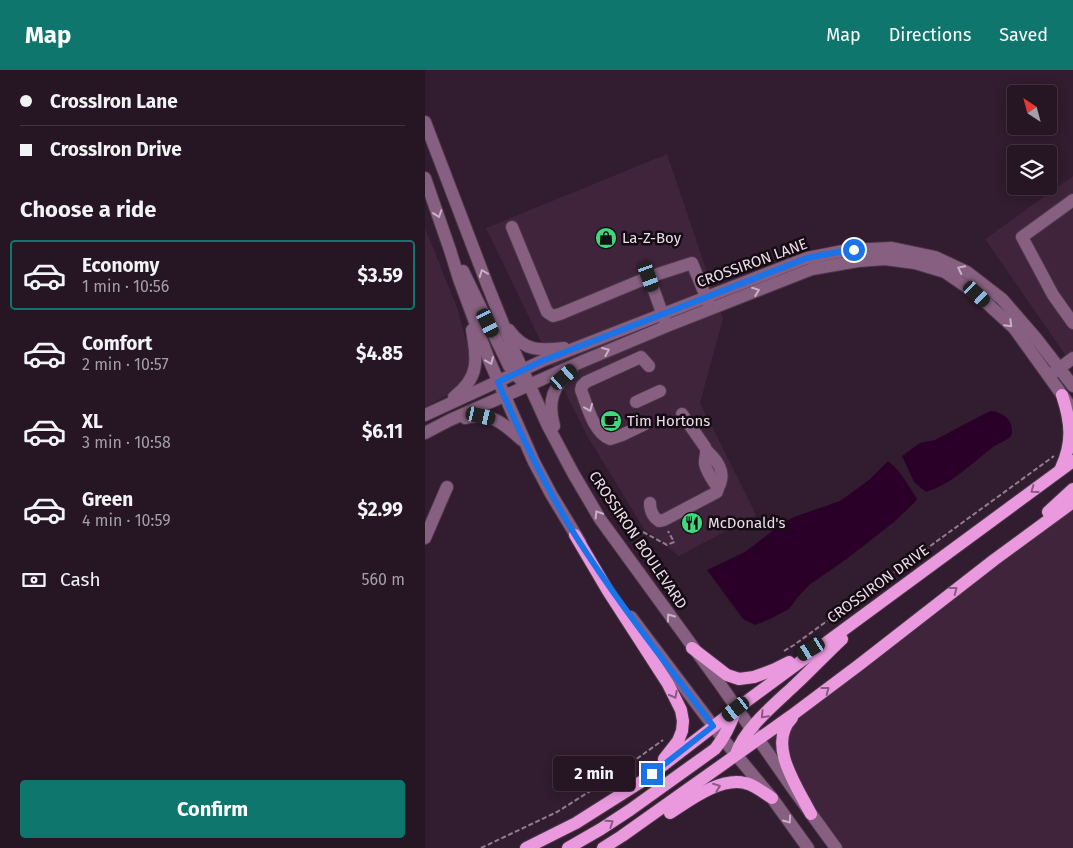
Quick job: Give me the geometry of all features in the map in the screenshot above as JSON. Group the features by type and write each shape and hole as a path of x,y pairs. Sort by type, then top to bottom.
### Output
{"main road":[{"path":"1058,472 1066,461 1072,440 1071,423 1062,395"},
{"name":"CROSSIRON DRIVE","path":"526,848 576,823 644,780 713,726 1073,461"},
{"path":"1006,551 1073,489"},
{"path":"603,848 736,755 739,746 754,734 801,708 1073,502"},
{"path":"1045,523 1073,510"},
{"path":"575,535 608,592 652,658 681,710 683,727 679,741 644,780"},
{"path":"754,734 768,711 848,632 888,597"},
{"path":"693,648 727,675 733,678 746,679 754,678 773,670 837,634"},
{"path":"801,708 784,728 783,754 811,814"},
{"path":"568,848 601,830 715,749 729,729 736,709"},
{"path":"615,848 696,796 719,784 743,782 772,798"}],"street":[{"path":"425,122 501,318 518,372"},
{"path":"425,178 465,295 498,382 551,494 575,535 619,602 723,739 772,798 808,848"},
{"path":"1073,200 1023,237 1053,295 1073,323"},
{"path":"512,227 547,312 553,316 649,277 692,264 708,303"},
{"path":"450,250 468,279 509,366 518,372 529,385"},
{"name":"CROSSIRON LANE","path":"442,407 579,346 665,320 708,303 812,269 858,261 885,259 915,263 945,272 977,294 1014,328 1031,340"},
{"path":"649,277 665,320"},
{"path":"425,415 442,407 465,388 470,382 475,367 476,358 465,295"},
{"path":"501,318 513,335 527,346 539,349 579,346"},
{"name":"CROSSIRON LANE","path":"425,433 581,362 665,320"},
{"path":"1031,340 1059,368 1073,386"},
{"path":"1031,340 1049,376 1073,410"},
{"path":"645,424 610,439 605,437 598,430 581,390 586,382 641,358 649,366"},
{"path":"1049,376 1073,358"},
{"path":"560,448 552,421 550,407 552,395 556,386 581,362"},
{"name":"CROSSIRON BOULEVARD","path":"529,385 573,473 600,519 836,848"},
{"path":"636,402 660,392"},
{"path":"650,503 653,515 659,521 717,492 718,488 707,471 705,464 707,451 682,414"},
{"path":"450,420 481,416 493,419 503,424 526,443"},
{"path":"425,538 447,487"}],"path":[{"path":"783,651 1057,453"},
{"path":"643,532 667,545 674,542 662,520"},
{"path":"481,848 557,812 603,783 683,727"}],"shaded area":[{"path":"667,154 723,319 700,403 756,515 679,556 644,529 589,439 486,228"},
{"path":"1073,176 1073,366 985,239 1046,195 1057,195 1057,187"},
{"path":"425,228 458,310 468,348 469,373 451,393 425,407"},
{"path":"991,411 1002,414 1008,419 1012,426 1010,437 993,447 944,484 926,492 914,482 902,456 920,443 935,440"},
{"path":"888,461 908,484 917,499 914,503 894,522 848,558 809,585 789,609 755,625 743,619 707,570 745,552 783,523 794,517 840,501 869,480"},
{"path":"1073,502 1073,848 836,848 758,739"}],"place":[{"name":"La-Z-Boy","path":"606,238"},
{"name":"Tim Hortons","path":"611,421"},
{"name":"McDonald's","path":"692,523"}],"route":[{"path":"652,774 713,726 619,602 575,535 534,462 498,382 542,361 807,258 854,250"}]}
